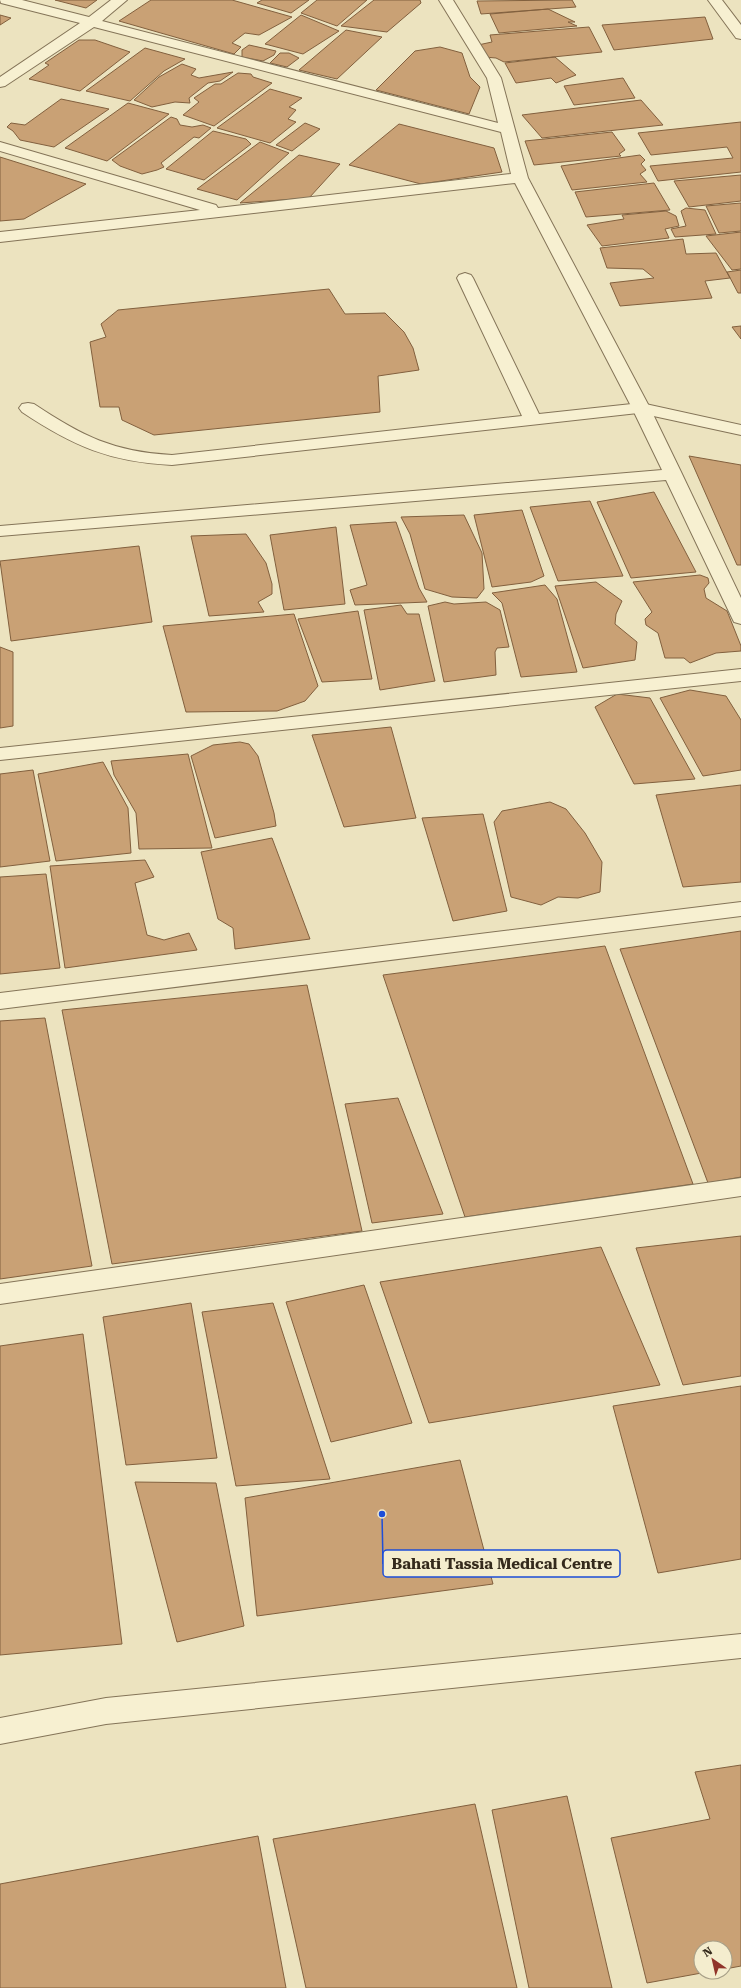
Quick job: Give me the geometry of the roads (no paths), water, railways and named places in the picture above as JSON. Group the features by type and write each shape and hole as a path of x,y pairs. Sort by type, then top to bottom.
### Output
{"street":[{"path":"6,0 506,129"},
{"path":"0,82 92,22 120,0"},
{"path":"446,0 494,78 506,129 520,178 640,408 741,618"},
{"path":"715,0 741,35"},
{"path":"0,146 220,211"},
{"path":"0,237 520,178"},
{"path":"465,278 533,420"},
{"path":"28,408 59,430 86,444 108,452 144,459 172,460 640,408 741,430"},
{"path":"0,531 673,474"},
{"path":"0,754 741,675"},
{"path":"0,1001 741,909"},
{"path":"0,1294 741,1187"},
{"path":"0,1731 106,1712 741,1646"}],"place":[{"name":"Bahati Tassia Medical Centre","path":"382,1514"}]}
